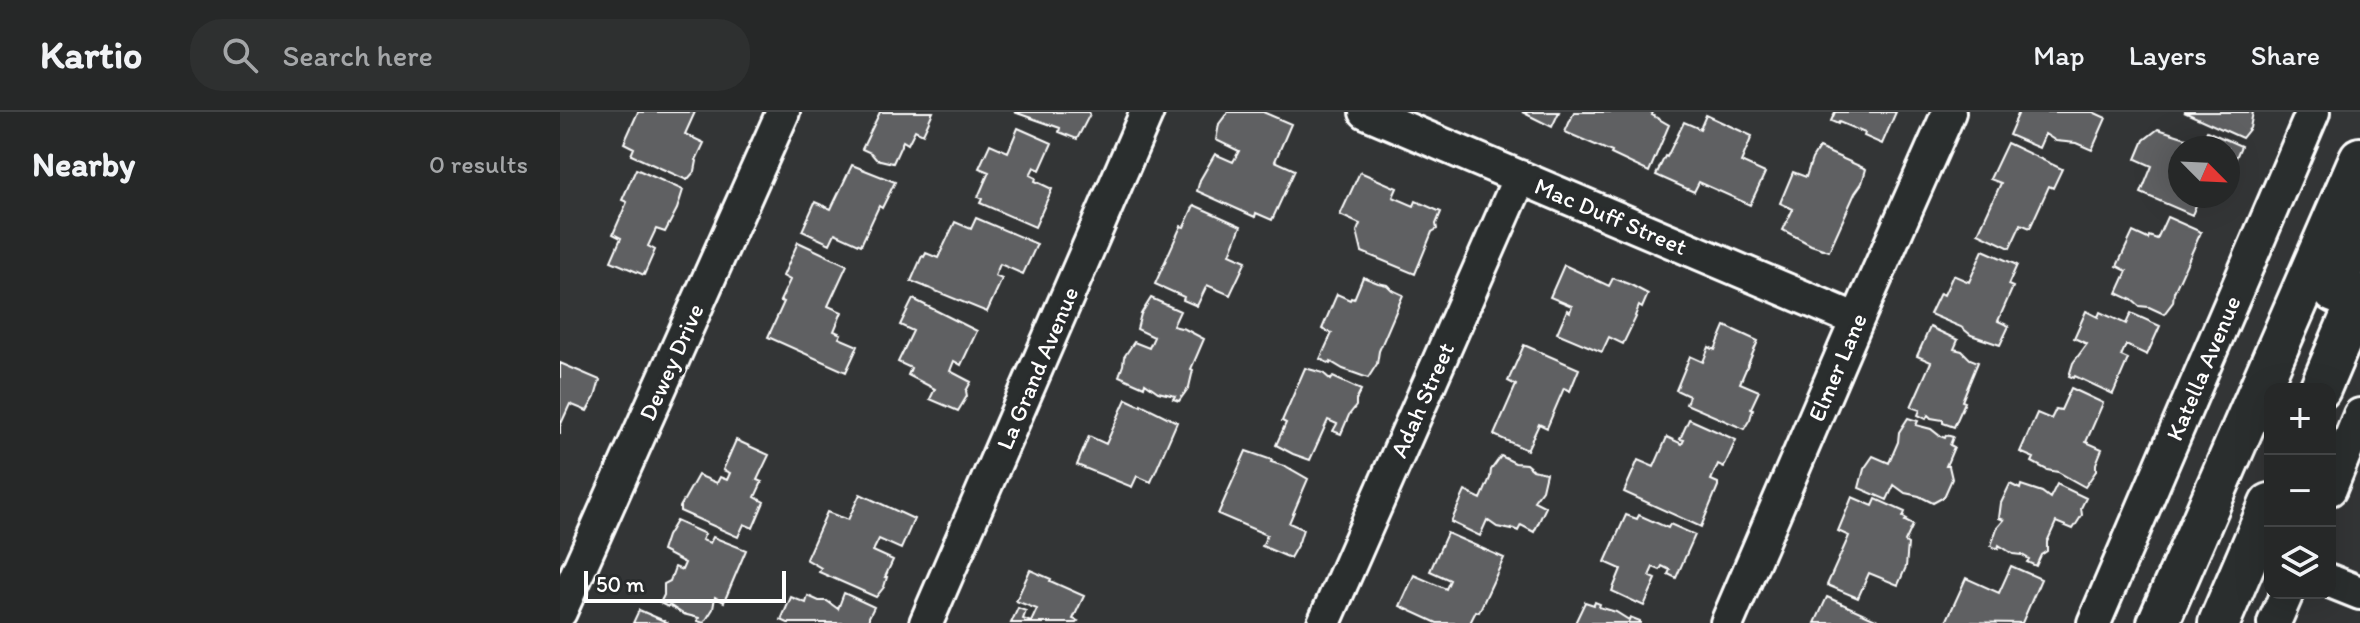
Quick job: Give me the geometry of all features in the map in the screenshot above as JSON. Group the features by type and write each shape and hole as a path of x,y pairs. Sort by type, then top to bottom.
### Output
{"main road":[{"path":"2158,623 2360,158"},
{"path":"2323,383 2359,299 2334,292 2360,228"},
{"path":"2219,623 2264,518"}],"street":[{"name":"Dewey Drive","path":"560,612 783,112"},
{"name":"La Grand Avenue","path":"926,623 1147,112"},
{"name":"Mac Duff Street","path":"1366,112 1857,320"},
{"name":"Elmer Lane","path":"1727,623 1949,112"},
{"name":"Katella Avenue","path":"2094,623 2313,112"},
{"name":"Adah Street","path":"1324,623 1520,177"},
{"path":"2336,474 2360,415"},
{"path":"2336,583 2360,593"},
{"path":"2274,623 2284,599"}],"building":[{"path":"638,112 695,112 685,134 704,143 696,160 695,171 687,180 631,155 634,148 624,143"},
{"path":"880,112 933,112 923,134 915,130 908,144 903,141 893,163 876,159 862,149"},
{"path":"1014,112 1090,114 1077,139 1059,132 1060,128"},
{"path":"1228,112 1263,112 1291,124 1275,161 1295,170 1272,220 1256,213 1255,217 1197,191 1215,154 1233,162 1239,151 1216,140 1219,124"},
{"path":"1522,112 1559,112 1552,127"},
{"path":"1574,112 1653,112 1652,115 1669,125 1649,172 1565,132"},
{"path":"1835,112 1896,112 1882,144 1864,136 1865,133 1831,121"},
{"path":"2019,112 2093,112 2106,118 2092,150 2076,143 2056,141 2045,134 2039,148 2009,135"},
{"path":"2184,112 2253,112 2250,128 2242,138"},
{"path":"1706,115 1752,136 1741,162 1765,173 1750,205 1699,182 1694,192 1656,175 1684,122 1700,129"},
{"path":"1018,128 1052,143 1040,170 1034,167 1030,175 1052,189 1035,227 980,203 982,199 978,197 989,172 979,168 990,144 1008,152"},
{"path":"2158,129 2180,136 2168,136 2168,205 2141,193 2152,166 2136,159 2144,140"},
{"path":"2007,143 2062,169 2053,188 2049,186 2030,228 2021,224 2010,248 1978,233 2001,183 1990,179"},
{"path":"1819,148 1866,169 1829,251 1783,230 1793,209 1780,203 1793,172 1806,177"},
{"path":"852,165 895,182 882,208 879,206 861,245 835,233 830,244 802,231 815,202 831,209"},
{"path":"636,169 683,190 665,232 656,229 648,246 655,250 644,275 611,261 621,238 613,234 627,202 622,200"},
{"path":"1360,172 1397,188 1393,197 1414,206 1416,201 1441,212 1437,229 1432,232 1415,274 1362,252 1357,231 1360,224 1340,215"},
{"path":"1194,205 1241,226 1230,254 1246,261 1230,295 1207,285 1197,306 1155,284"},
{"path":"2176,208 2195,208 2192,215"},
{"path":"2167,217 2201,232 2174,292 2173,302 2164,314 2139,306 2117,293 2127,271 2117,266 2133,232 2148,239 2149,236 2157,239"},
{"path":"976,218 1037,244 1023,274 1000,264 995,276 1002,279 987,312 911,281 922,256 926,253 938,258 955,222 971,229"},
{"path":"798,242 847,265 828,306 842,312 834,331 841,334 839,338 858,346 846,372 768,337 784,302 780,301 790,280 783,276"},
{"path":"1983,250 2017,265 2008,285 2013,287 1998,321 2009,326 2000,345 1971,335 1961,327 1930,314 1940,293 1944,295 1953,275 1969,282"},
{"path":"1564,265 1609,286 1613,278 1648,294 1642,308 1639,306 1623,344 1609,337 1602,352 1557,333 1567,310 1570,312 1572,306 1550,297"},
{"path":"1363,277 1387,285 1403,295 1379,351 1377,364 1368,378 1320,359 1332,333 1322,329 1337,294 1354,299"},
{"path":"1151,298 1180,311 1173,326 1204,339 1191,369 1189,387 1179,401 1173,399 1175,396 1158,392 1145,383 1144,387 1119,376 1124,357 1134,342 1149,348 1154,337 1137,329 1141,314"},
{"path":"913,299 977,331 961,365 954,361 950,371 971,382 958,411 930,399 935,389 908,375 911,368 898,362 913,331 900,325"},
{"path":"2086,311 2098,317 2100,312 2126,324 2131,313 2160,326 2147,355 2126,345 2121,356 2128,359 2113,394 2069,376 2073,363 2087,344 2074,338"},
{"path":"1725,326 1758,341 1740,383 1759,391 1744,429 1686,404 1689,396 1676,390 1690,356 1703,362 1709,347 1715,350"},
{"path":"1930,327 1958,340 1954,349 1978,362 1954,427 1928,415 1926,419 1918,415 1920,410 1911,407 1931,362 1917,356"},
{"path":"1524,345 1579,369 1570,391 1564,388 1547,428 1539,424 1527,450 1494,435 1516,385 1508,381"},
{"path":"560,363 600,380 587,411 570,404 560,426"},
{"path":"1305,368 1361,390 1341,434 1333,431 1337,424 1328,420 1310,460 1276,445 1286,423 1282,421"},
{"path":"2071,388 2103,403 2086,442 2102,449 2096,471 2085,487 2032,462 2034,458 2020,452 2037,413 2051,419 2056,409 2061,410"},
{"path":"1126,399 1177,422 1151,482 1137,476 1132,487 1077,465 1089,436 1106,444"},
{"path":"1908,418 1940,436 1953,437 1950,445 1954,447 1946,466 1949,466 1952,479 1944,497 1933,503 1905,493 1894,485 1887,500 1859,488 1864,469 1873,456 1889,463 1899,432"},
{"path":"1689,419 1736,440 1724,467 1718,464 1711,480 1718,486 1701,527 1624,492 1638,460 1654,467 1667,437 1682,444 1684,440 1680,439"},
{"path":"736,440 769,455 757,480 762,482 755,497 764,502 753,528 744,524 738,537 680,511 698,475 717,483 720,477 727,480 730,473 723,470"},
{"path":"1246,451 1272,460 1308,479 1289,523 1303,529 1290,558 1262,546 1267,535 1218,514"},
{"path":"1501,456 1546,473 1542,490 1534,501 1546,507 1534,532 1521,525 1518,531 1497,527 1487,520 1480,536 1451,522 1465,491 1481,499 1491,470"},
{"path":"2010,484 2020,489 2021,485 2042,492 2050,498 2057,484 2086,498 2081,508 2082,515 2073,529 2056,522 2047,542 2047,551 2041,555 2036,566 2027,562 2029,559 2022,555 2013,554 1999,545 1998,549 1991,546 1997,528 2004,520 1999,518 2001,503"},
{"path":"860,494 914,519 901,549 879,539 873,551 893,560 884,587 876,597 819,572 821,568 806,559 827,512 848,520"},
{"path":"1852,497 1873,506 1876,499 1905,512 1905,521 1913,525 1905,542 1908,544 1906,567 1898,585 1869,573 1858,598 1827,585 1849,536 1838,531"},
{"path":"1626,515 1637,519 1639,515 1668,528 1670,524 1695,535 1676,578 1662,566 1660,570 1653,567 1649,576 1656,579 1644,606 1612,591 1621,569 1605,562"},
{"path":"676,521 705,534 702,540 710,543 713,537 746,550 724,602 715,597 713,609 704,623 697,621 699,618 660,603 664,584 670,581 675,567 682,570 685,563 662,551"},
{"path":"1447,533 1504,558 1479,612 1476,611 1470,623 1437,623 1400,606 1414,575 1446,589 1450,580 1430,571"},
{"path":"2011,566 2041,579 2022,623 1946,622 1966,578 1999,593"},
{"path":"1030,570 1084,596 1073,619 1078,621 1076,623 1011,623 1018,608 1026,611 1023,619 1031,622 1037,609 1016,601"},
{"path":"844,593 874,607 869,623 788,623 781,620 791,597 806,603 808,596 827,601 838,609"},
{"path":"1827,597 1878,620 1877,623 1815,623"},
{"path":"1585,602 1594,605 1595,602 1600,604 1599,607 1640,623 1575,623"},
{"path":"639,610 669,623 633,623"}]}
